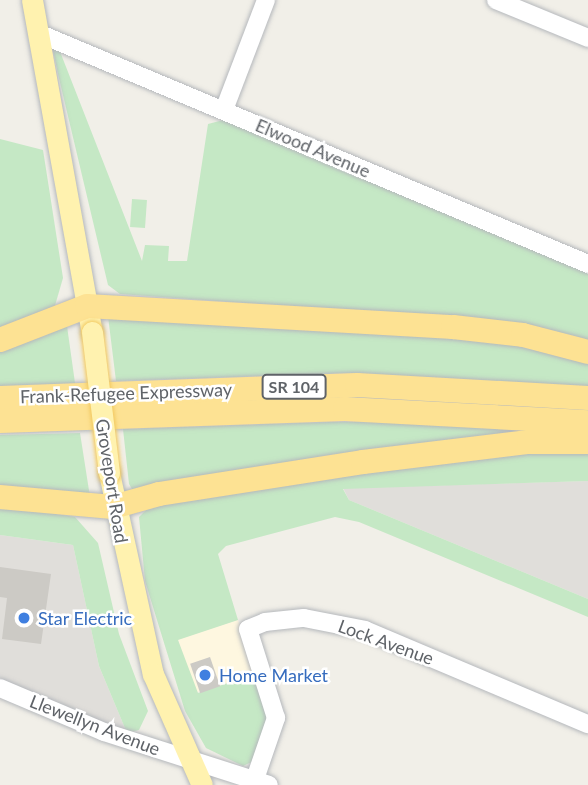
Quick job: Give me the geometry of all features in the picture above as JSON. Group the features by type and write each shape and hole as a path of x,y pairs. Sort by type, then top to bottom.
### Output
{"highway":[{"path":"0,340 87,306 453,327 523,335 588,352"},
{"name":"Frank-Refugee Expressway","path":"0,398 357,385 588,398"},
{"name":"Frank-Refugee Expressway","path":"0,421 345,409 588,422"},
{"path":"0,497 113,507 159,494 376,460 529,442 588,442"}],"main road":[{"name":"Groveport Road","path":"32,0 92,331 113,507 153,674 202,785"}],"street":[{"path":"224,110 266,0"},
{"path":"496,0 588,38"},
{"name":"Elwood Avenue","path":"38,33 588,264"},
{"name":"Lock Avenue","path":"262,782 276,718 247,629 265,622 314,619 365,630 588,724"},
{"name":"Llewellyn Avenue","path":"0,688 104,732 262,782"}],"shaded area":[{"path":"588,481 588,599 349,500 343,488"},
{"path":"0,535 73,545 99,666 127,733 0,681"},
{"path":"238,620 255,675 194,693 178,638"}],"green space":[{"path":"59,49 142,261 145,245 169,246 168,261 187,261 208,124 231,118 588,269 588,342 387,313 120,294 108,285 53,50"},
{"path":"0,139 43,150 63,278 54,309 0,331"},
{"path":"132,199 147,200 145,228 130,227"},
{"path":"108,316 469,335 588,360 588,387 349,373 116,381"},
{"path":"67,326 75,383 0,387 0,346"},
{"path":"331,422 424,422 579,433 132,489 129,484 123,429"},
{"path":"80,433 90,497 0,487 0,435"},
{"path":"588,452 588,481 343,489 349,500 588,599 588,617 359,522 335,517 226,546 218,554 238,620 178,640 198,693 255,674 269,720 258,759 243,766 206,748 185,711 145,581 139,517 156,500 444,456"},
{"path":"0,505 75,517 98,543 119,634 148,711 139,730 127,733 99,666 73,545 0,535"}],"building":[{"name":"Star Electric","path":"0,567 51,574 41,644 2,639 7,598 0,597"},
{"name":"Home Market","path":"210,657 220,686 200,693 190,664"}],"place":[{"name":"Star Electric","path":"24,618"},
{"name":"Home Market","path":"205,675"}]}
